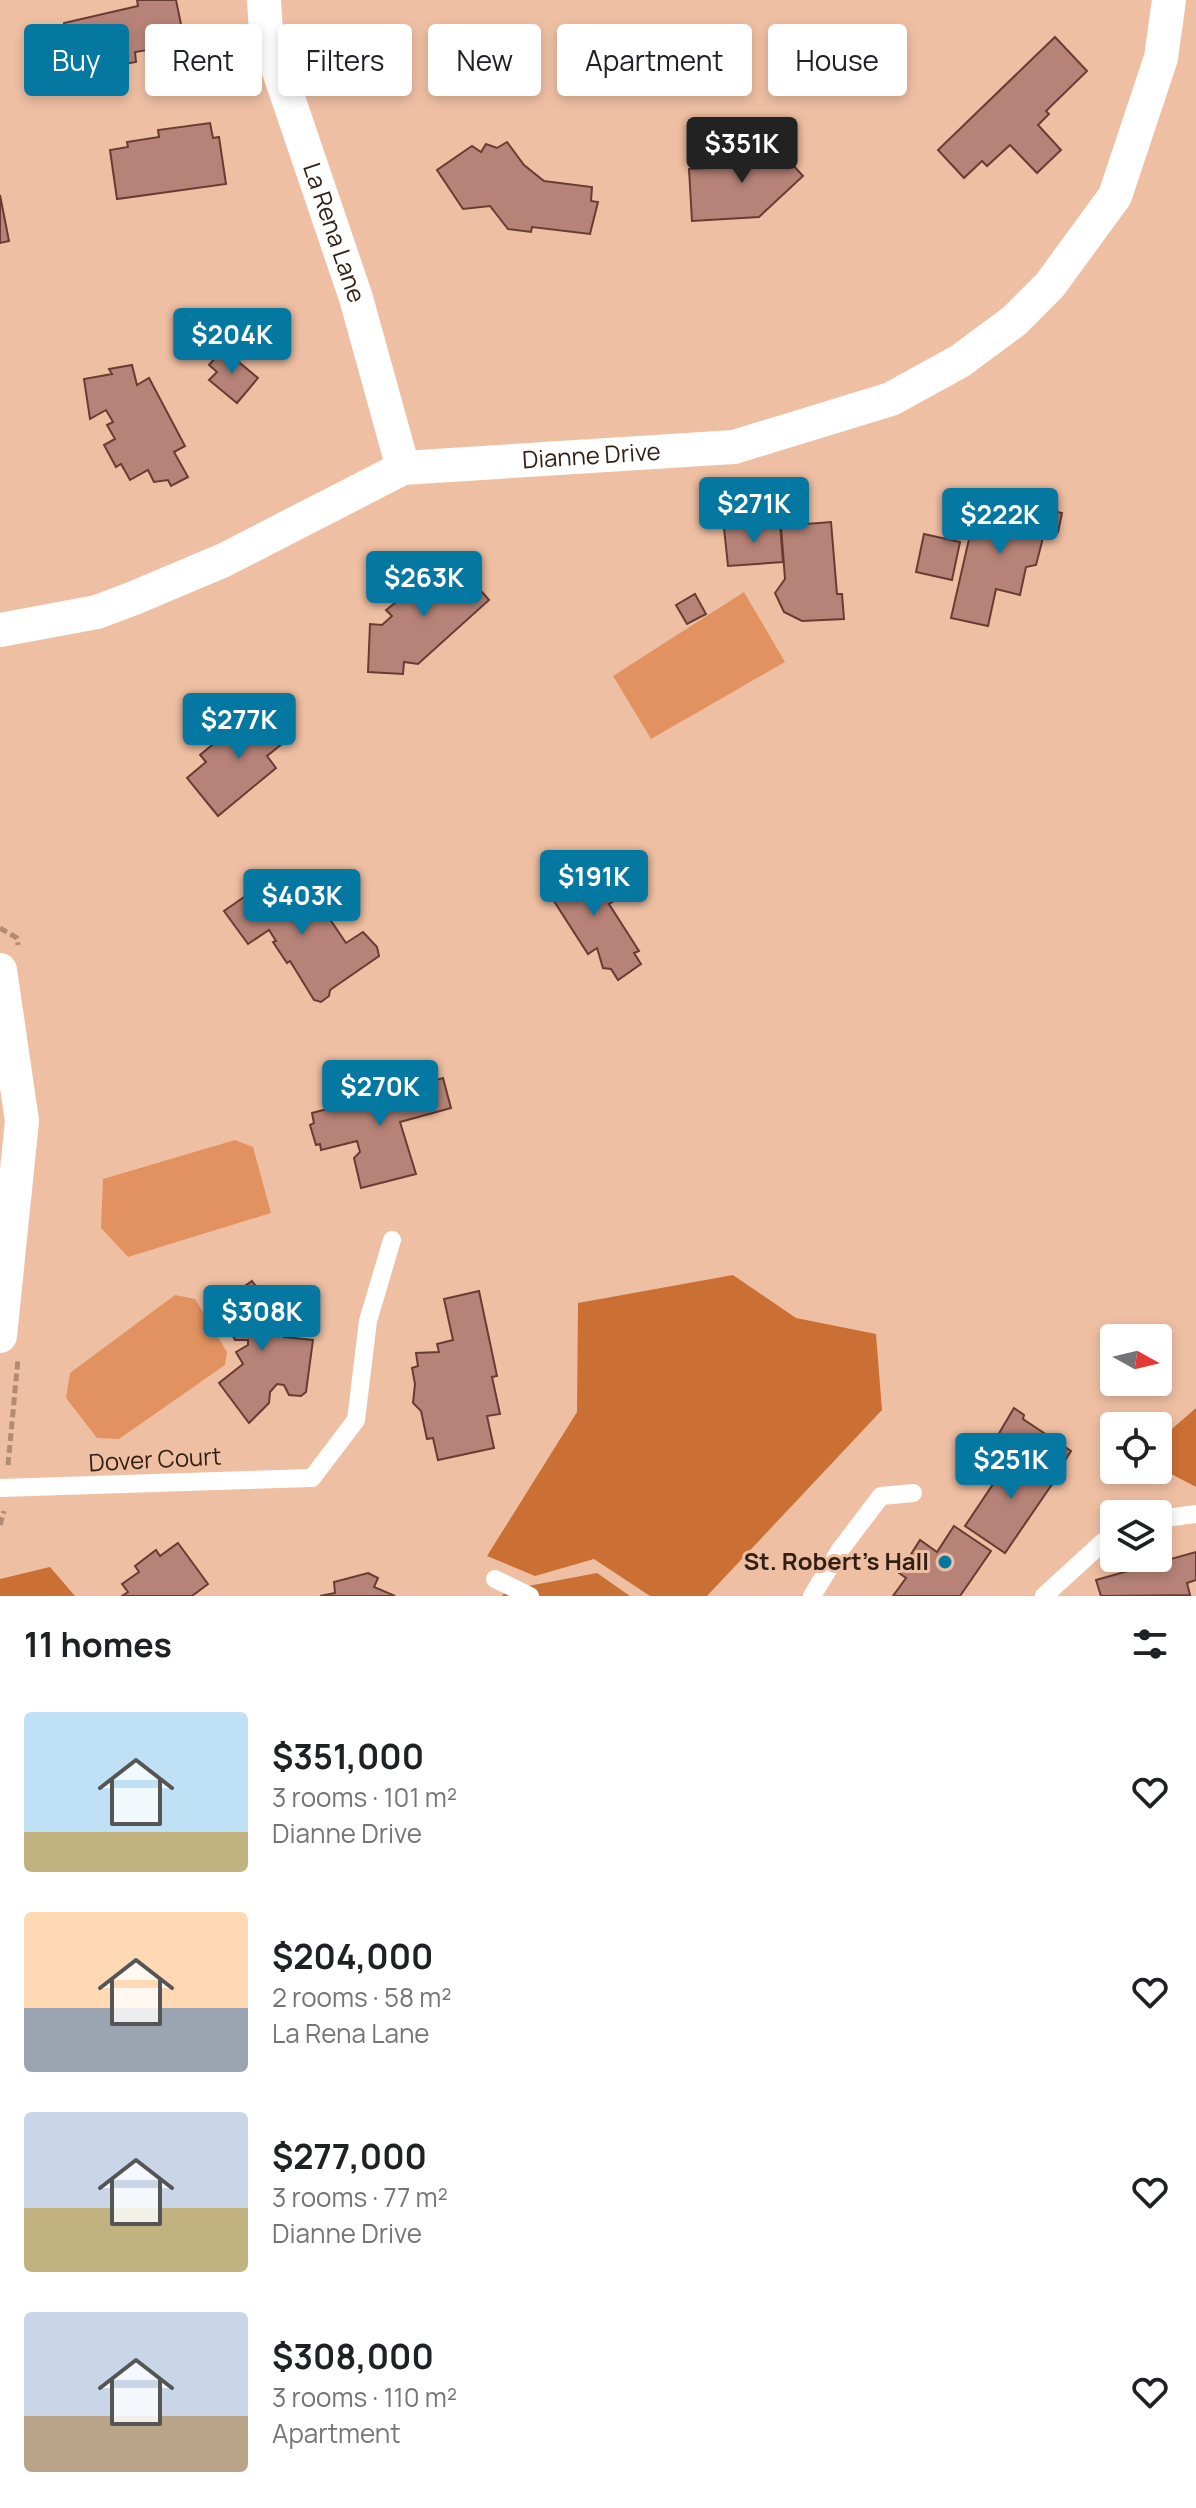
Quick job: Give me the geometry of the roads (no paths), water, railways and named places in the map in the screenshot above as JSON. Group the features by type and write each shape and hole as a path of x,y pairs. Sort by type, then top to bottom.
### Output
{"street":[{"name":"La Rena Lane","path":"264,0 266,33 356,298 403,468"},
{"name":"Dianne Drive","path":"0,630 97,612 134,598 224,560 403,468 734,447 891,399 960,361 1014,321 1050,285 1115,196 1161,58 1169,0"},
{"path":"0,970 22,1121 0,1336"}],"lane":[{"name":"Dover Court","path":"0,1488 312,1478 356,1420 368,1321 392,1240"},
{"path":"812,1596 840,1550 881,1496 913,1493"},
{"path":"1172,1517 1196,1514"},
{"path":"1044,1596 1100,1545"},
{"path":"495,1579 530,1596"}],"place":[{"name":"St. Robert's Hall","path":"945,1562"}]}
